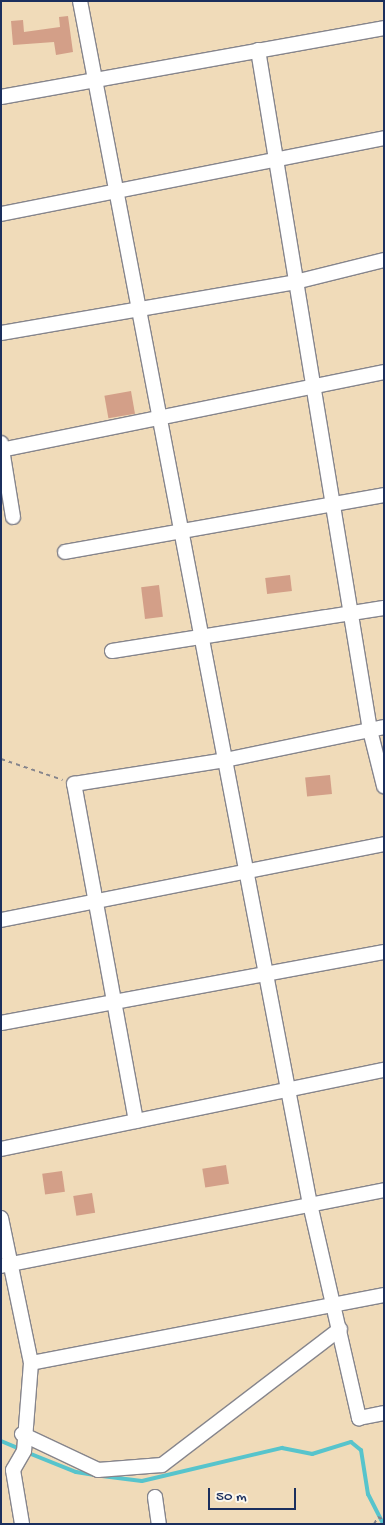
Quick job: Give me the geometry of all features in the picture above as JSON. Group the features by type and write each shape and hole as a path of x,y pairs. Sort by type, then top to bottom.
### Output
{"street":[{"path":"80,1 159,422 184,532 201,639 245,874 310,1204 335,1304 359,1418 384,1413"},
{"path":"1,97 384,28"},
{"path":"258,50 274,158 336,504 352,613 377,729 384,786"},
{"path":"1,214 274,158 384,138"},
{"path":"1,333 296,282 384,260"},
{"path":"13,517 2,448 159,422 314,386 384,372"},
{"path":"64,552 384,495"},
{"path":"112,651 201,639 384,608"},
{"path":"136,1121 93,905 74,784 225,760 377,729"},
{"path":"1,920 93,905 384,844"},
{"path":"1,1023 266,978 384,952"},
{"path":"1,1149 384,1070"},
{"path":"6,1265 384,1190"},
{"path":"1,1218 6,1265 31,1363 22,1434 24,1451 13,1470 22,1524"},
{"path":"31,1363 384,1295"},
{"path":"22,1434 98,1470 162,1464 340,1329"},
{"path":"155,1497 159,1524"}],"path":[{"path":"1,759 74,784"},
{"path":"374,1524 378,1517 384,1520"}],"building":[{"path":"68,16 73,52 56,55 54,42 13,45 11,21 23,20 24,32 60,27 59,17"},
{"path":"131,391 135,414 108,418 104,396"},
{"path":"290,575 292,591 267,594 265,578"},
{"path":"159,585 163,617 145,619 141,587"},
{"path":"330,775 332,794 307,797 305,778"},
{"path":"226,1165 229,1184 205,1188 202,1169"},
{"path":"62,1171 65,1192 45,1195 42,1174"},
{"path":"92,1193 95,1213 76,1216 73,1196"}],"waterway":[{"path":"1,1441 20,1449"},
{"path":"102,1476 142,1481 282,1448 312,1454 351,1442 361,1450 368,1494 383,1524"},
{"path":"26,1452 76,1472 95,1475"}]}
